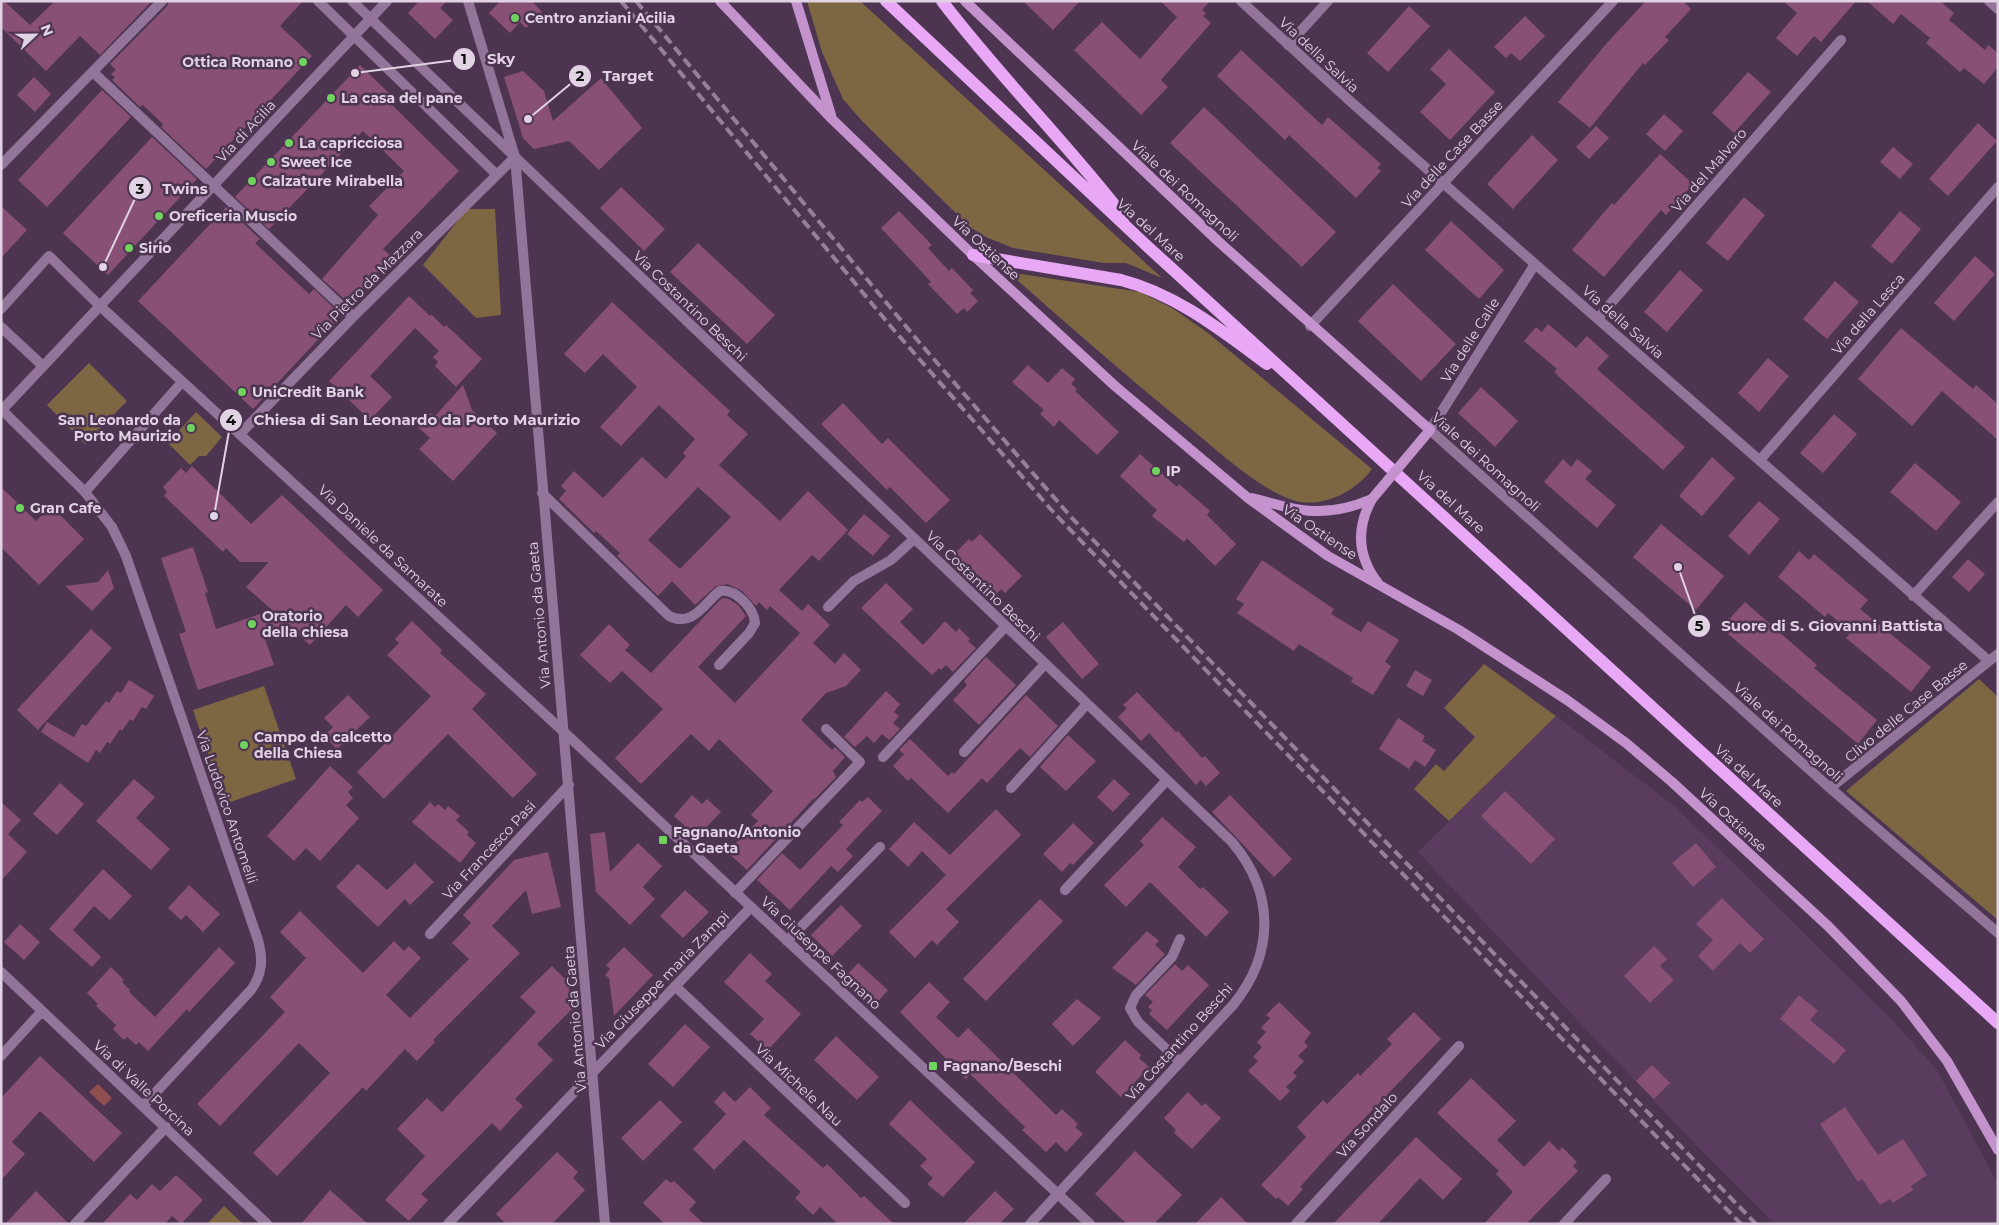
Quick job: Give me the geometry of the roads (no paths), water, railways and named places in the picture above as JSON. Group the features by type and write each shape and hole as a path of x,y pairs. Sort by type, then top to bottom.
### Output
{"main road":[{"name":"Via Ostiense","path":"720,1 832,119 973,255 1116,386 1248,498 1302,539 1481,644 1588,715 1626,743 1684,794 1828,926 1910,1010 1947,1061 1998,1150"},
{"path":"796,1 832,119"},
{"name":"Via del Mare","path":"886,1 1147,246 1998,1023"},
{"path":"942,1 983,52 1083,165 1147,246"},
{"name":"Viale dei Romagnoli","path":"965,1 1310,326 1430,430"},
{"path":"973,255 1121,280 1157,292 1220,330 1321,404"},
{"name":"Via Ostiense","path":"1379,585 1364,561 1360,542 1362,521 1372,498 1430,430"},
{"name":"Via Ostiense","path":"1248,498 1317,512 1343,510 1372,498"}],"street":[{"path":"1,165 162,1"},
{"path":"318,1 496,174"},
{"name":"Via Costantino Beschi","path":"352,1 1232,842 1244,856 1256,878 1264,912 1262,948 1257,968 1247,986 1180,1062 1030,1224"},
{"name":"Via di Acilia","path":"2,411 388,1"},
{"name":"Via della Salvia","path":"1241,1 1534,264 1989,661"},
{"path":"1288,44 1328,1"},
{"name":"Via delle Case Basse","path":"1310,326 1613,1"},
{"path":"1989,1 1998,9"},
{"name":"Via Antonio da Gaeta","path":"470,6 514,157 594,1071 605,1224"},
{"name":"Via del Malvaro","path":"1598,318 1840,40"},
{"path":"94,72 212,186 353,317"},
{"name":"Via Pietro da Mazzara","path":"241,433 353,317 514,157"},
{"name":"Via della Lesca","path":"1760,460 1998,187"},
{"name":"Via Daniele da Samarate","path":"1,309 49,256 182,382 241,433 564,732"},
{"name":"Via delle Calle","path":"1430,430 1534,264"},
{"path":"1,327 43,366"},
{"path":"85,492 182,382"},
{"name":"Via Ludovico Antomelli","path":"2,411 85,492 109,522 126,556 258,940 262,959 259,976 251,990 143,1106"},
{"name":"Viale dei Romagnoli","path":"1430,430 1830,788 1998,933"},
{"path":"542,492 670,616 682,620 693,616 720,591 730,591 742,600 752,612 755,623 749,633 719,665"},
{"path":"1913,596 1998,502"},
{"path":"828,607 854,581 891,560 914,539"},
{"path":"883,757 1006,626"},
{"name":"Clivo delle Case Basse","path":"1830,788 1998,654"},
{"path":"964,752 1045,664"},
{"path":"1010,788 1087,704"},
{"path":"736,893 860,762 826,729"},
{"name":"Via Giuseppe Fagnano","path":"564,732 1090,1224"},
{"path":"1065,890 1167,780"},
{"name":"Via Francesco Pasi","path":"430,934 569,785"},
{"path":"787,941 880,847"},
{"name":"Via Giuseppe maria Zampi","path":"448,1224 751,907"},
{"path":"1180,940 1172,957 1136,995 1130,1008 1138,1022 1180,1062"},
{"name":"Via di Valle Porcina","path":"1,972 268,1224"},
{"name":"Via Michele Nau","path":"675,986 905,1204"},
{"path":"1,1056 42,1011"},
{"name":"Via Sondalo","path":"1296,1224 1459,1046"},
{"path":"75,1224 166,1127"},
{"path":"1564,1224 1606,1179"}],"railway":[{"path":"621,1 893,329 1055,514 1741,1224"},
{"path":"636,1 919,342 1071,517 1756,1224"}],"place":[{"name":"Centro anziani Acilia","path":"515,18"},
{"name":"Ottica Romano","path":"303,62"},
{"name":"Sky","path":"355,73"},
{"name":"La casa del pane","path":"331,98"},
{"name":"Target","path":"528,119"},
{"name":"La capricciosa","path":"289,143"},
{"name":"Sweet Ice","path":"271,162"},
{"name":"Calzature Mirabella","path":"252,181"},
{"name":"Oreficeria Muscio","path":"159,216"},
{"name":"Sirio","path":"129,248"},
{"name":"Twins","path":"103,267"},
{"name":"UniCredit Bank","path":"242,392"},
{"name":"San Leonardo da Porto Maurizio","path":"191,428"},
{"name":"IP","path":"1156,471"},
{"name":"Gran Cafe","path":"20,508"},
{"name":"Chiesa di San Leonardo da Porto Maurizio","path":"214,516"},
{"name":"Suore di S. Giovanni Battista","path":"1678,567"},
{"name":"Oratorio della chiesa","path":"252,624"},
{"name":"Campo da calcetto della Chiesa","path":"244,745"},
{"name":"Fagnano/Antonio da Gaeta","path":"663,840"},
{"name":"Fagnano/Beschi","path":"933,1066"}]}
